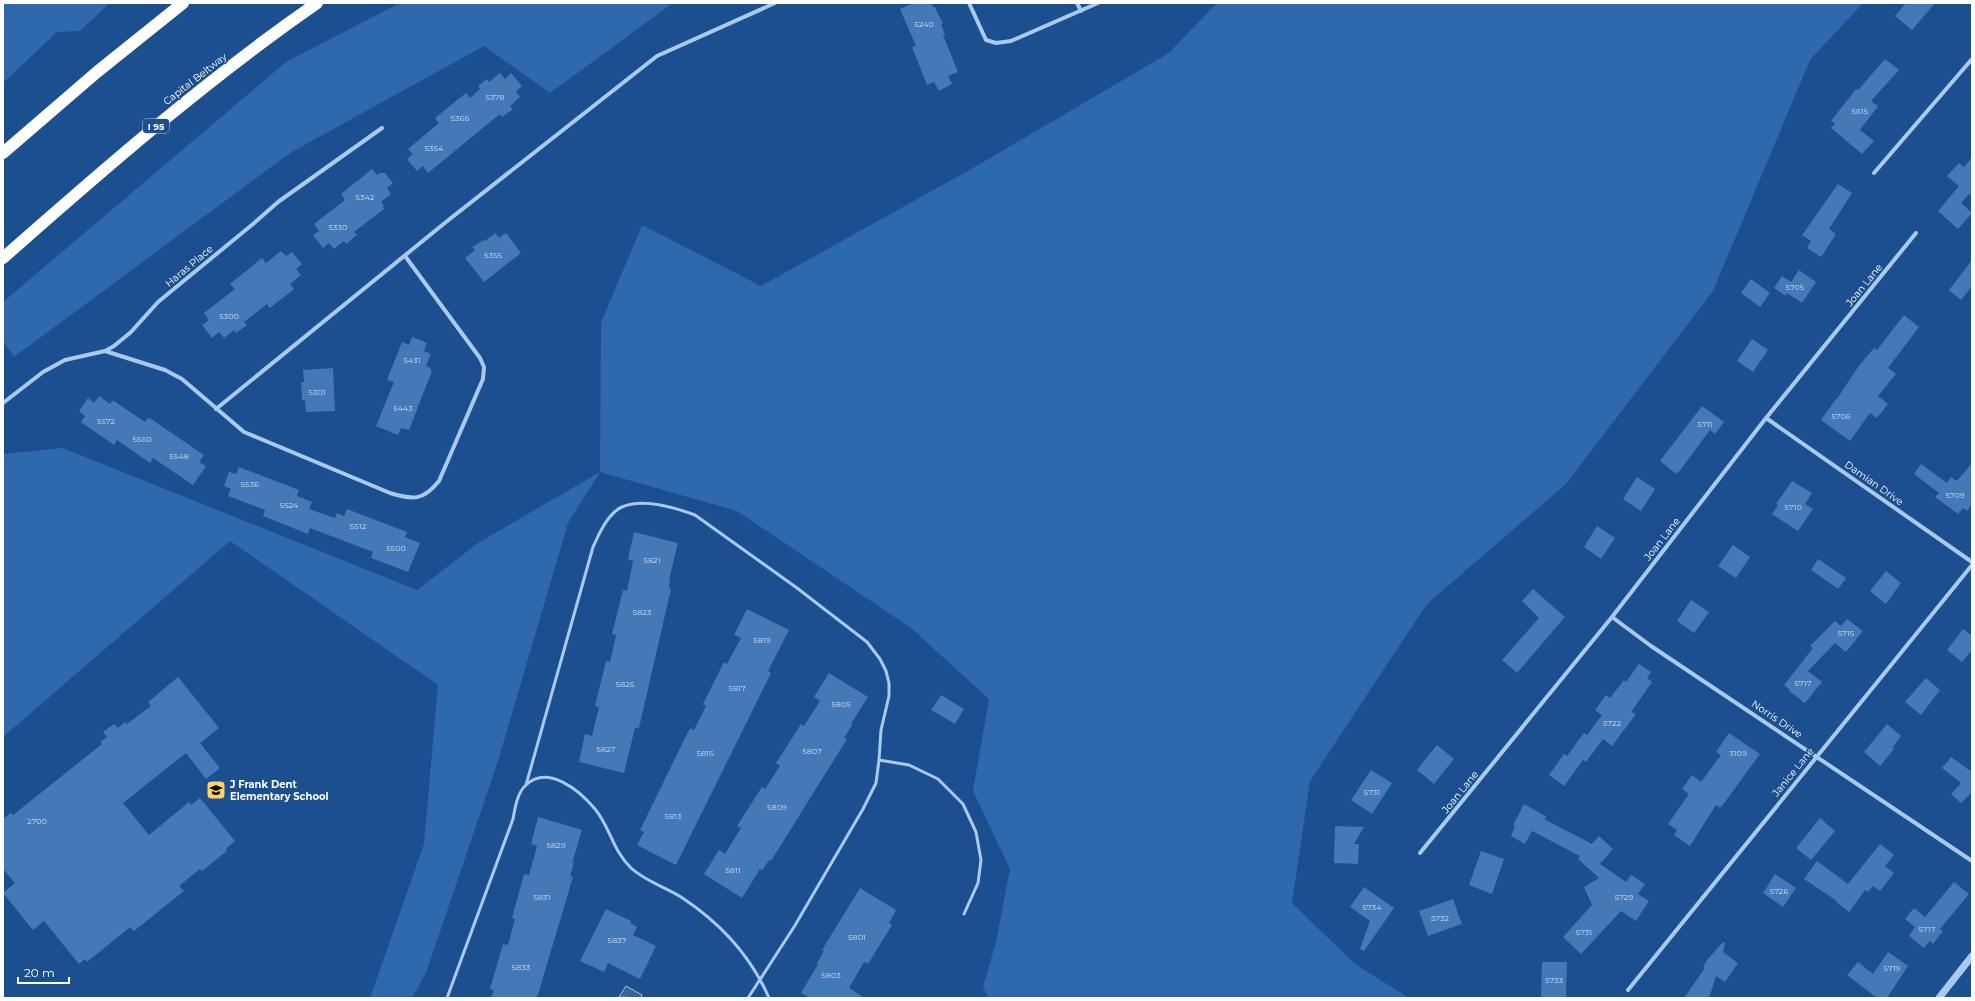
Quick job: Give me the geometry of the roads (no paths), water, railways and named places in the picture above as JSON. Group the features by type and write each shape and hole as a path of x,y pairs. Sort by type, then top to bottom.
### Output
{"highway":[{"path":"3,153 97,72 183,3"},
{"name":"Capital Beltway","path":"3,258 153,128 223,72 316,3"}],"street":[{"path":"216,409 405,256 657,56 775,3"},
{"path":"969,3 986,40 996,43 1011,41 1098,3"},
{"path":"1077,3 1081,10"},
{"path":"1874,172 1972,59"},
{"name":"Haras Place","path":"3,403 43,372 65,360 105,351 131,332 158,302 278,202 382,128"},
{"name":"Joan Lane","path":"1420,854 1612,617 1766,418 1916,233"},
{"path":"105,351 165,370 182,379 244,432 390,493 408,498 422,497 439,481 483,380 484,367 480,358 405,256"},
{"name":"Damian Drive","path":"1766,418 1972,563"},
{"name":"Janice Lane","path":"1628,990 1972,563"},
{"name":"Norris Drive","path":"1612,617 1652,646 1972,861"},
{"path":"1938,998 1972,956"}],"lane":[{"path":"447,998 507,834 517,800 526,785 593,547 599,534 614,513 622,507 635,505 662,505 695,515 797,588 867,642 880,659 890,684 890,696 881,730 880,760 876,783 863,809 794,927 760,977 748,998"},
{"path":"880,760 909,765 938,779 963,804 976,832 982,860 978,883 964,914"},
{"path":"526,785 543,777 558,779 571,787 595,809 602,819 619,854 631,868 680,896 704,914 747,957 760,977 769,998"}],"place":[{"name":"J Frank Dent Elementary School","path":"216,790"}]}
